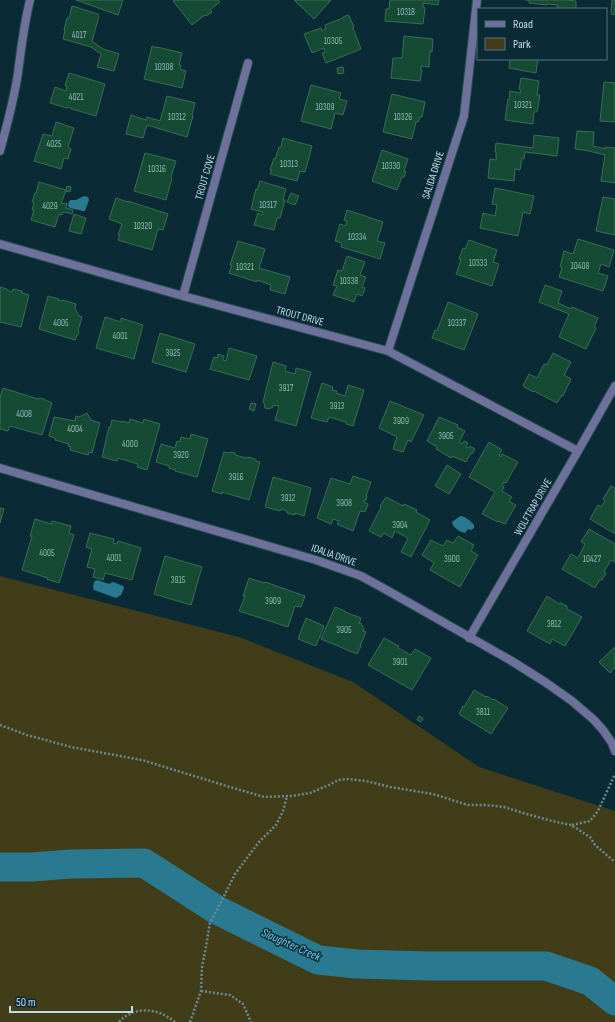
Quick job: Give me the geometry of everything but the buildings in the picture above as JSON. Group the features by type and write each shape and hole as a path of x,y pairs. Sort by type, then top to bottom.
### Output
{"street":[{"path":"0,151 11,113 26,16 30,0"},
{"name":"SALIDA DRIVE","path":"388,352 464,116 477,0"},
{"name":"TROUT COVE","path":"183,296 248,63"},
{"name":"TROUT DRIVE","path":"0,244 388,352 578,451"},
{"name":"WOLFTRAP DRIVE","path":"469,638 615,386"},
{"name":"IDALIA DRIVE","path":"0,468 316,560 361,576 510,660 572,701 603,730 612,743 615,752"}],"path":[{"path":"0,725 27,735 71,747 142,760 264,797 310,793 329,786 338,780 348,779 433,794 468,805 504,807 544,819 571,825 590,837 595,845 615,862"},
{"path":"571,825 590,821 598,811 615,774"},
{"path":"190,1022 201,991 202,967 210,922 235,874 259,842 276,825 283,811 287,796"},
{"path":"201,991 230,995 243,1004 250,1022"},
{"path":"119,1022 124,1016 136,1011 147,1010 160,1013 175,1022"}],"green space":[{"path":"0,576 239,637 353,682 479,767 615,811 615,1022 0,1022"}],"water":[{"path":"84,196 88,197 89,200 85,211 70,208 68,206 69,201 76,200"},
{"path":"461,516 467,518 474,525 474,528 471,530 468,529 465,533 455,527 452,522"},
{"path":"97,580 109,584 113,582 123,586 124,588 121,595 116,598 94,590 94,582"}],"waterway":[{"name":"Slaughter Creek","path":"0,867 144,863 217,910 318,960 357,964 428,966 546,966 590,981 615,1001"}]}
